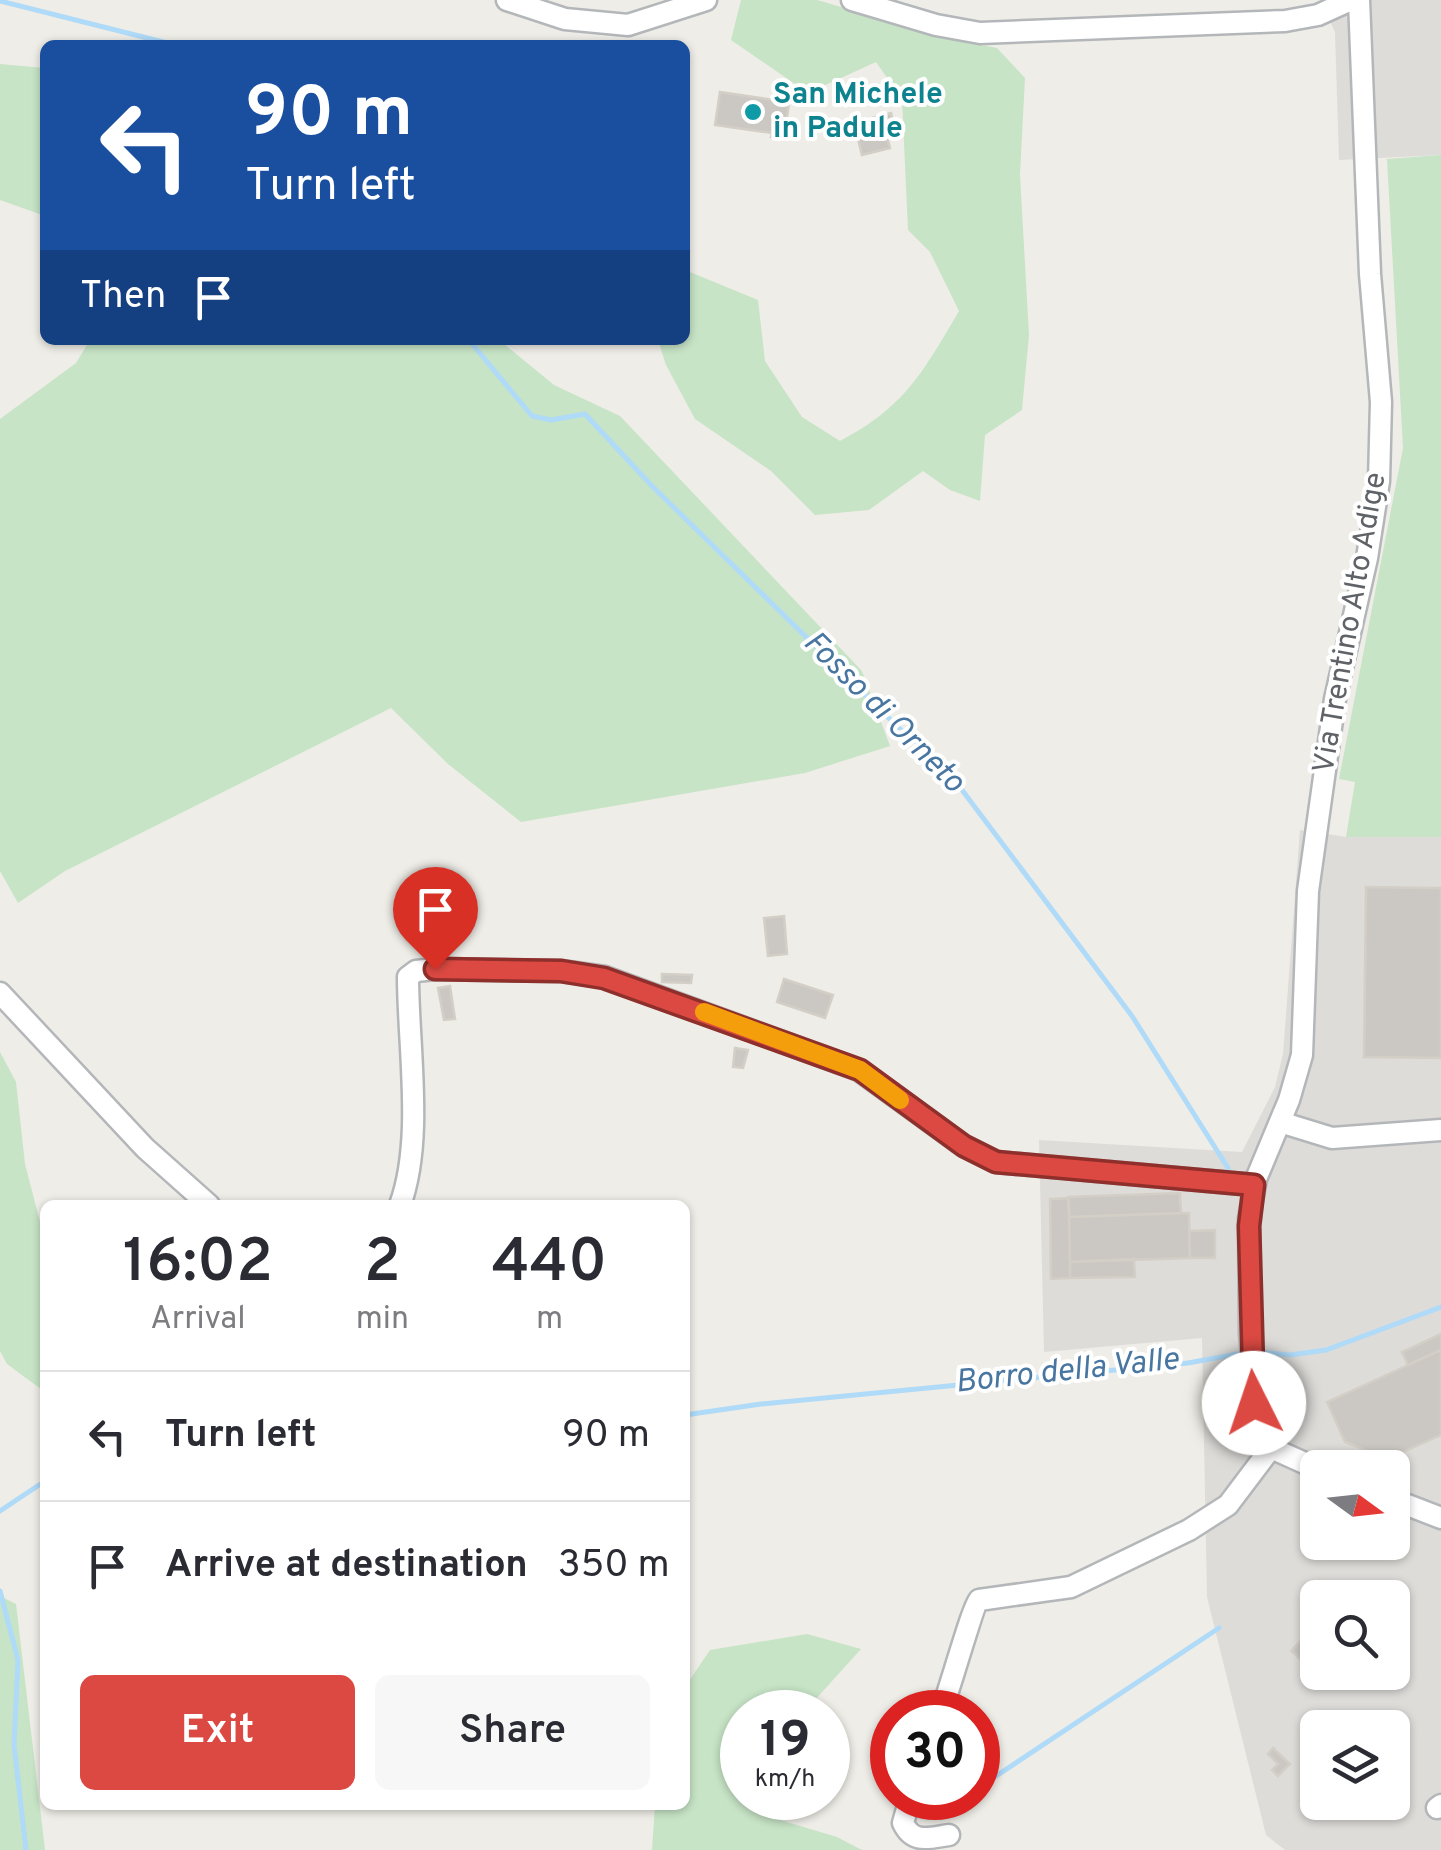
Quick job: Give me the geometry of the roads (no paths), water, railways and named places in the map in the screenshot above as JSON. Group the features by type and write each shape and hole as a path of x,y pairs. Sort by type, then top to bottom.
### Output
{"street":[{"path":"507,0 565,19 628,25 706,0"},
{"path":"852,0 936,25 980,33 1285,21 1318,15 1351,0"},
{"name":"Via Trentino Alto Adige","path":"1271,1448 1258,1424 1252,1382 1249,1226 1254,1185 1280,1122 1303,1047 1308,891 1335,699 1367,558 1379,481 1381,402 1370,274 1359,0"},
{"path":"402,1200 408,1184 412,1117 408,976 435,969 561,971 623,984 860,1070 964,1146 996,1162 1254,1185"},
{"path":"0,993 145,1148 202,1200"},
{"path":"1280,1122 1327,1138 1441,1130"},
{"path":"950,1690 966,1644 971,1611 979,1600 1071,1587 1189,1530 1228,1505 1271,1448 1300,1461"},
{"path":"1410,1505 1441,1518"},
{"path":"904,1820 909,1834 920,1840 949,1835"}],"waterway":[{"name":"Fosso di Orneto","path":"0,1 155,40"},
{"name":"Fosso di Orneto","path":"473,345 532,416 551,420 585,414 652,486 902,731 938,758 1132,1016 1228,1168"},
{"name":"Borro della Valle","path":"1259,1352 1290,1355 1326,1350 1441,1307"},
{"name":"Borro della Valle","path":"690,1414 1188,1363 1248,1352"},
{"name":"Borro della Valle","path":"0,1511 40,1484"},
{"path":"0,1591 18,1660 14,1745 26,1850"},
{"path":"1000,1773 1219,1628"}],"place":[{"name":"San Michele in Padule","path":"753,112"}]}
